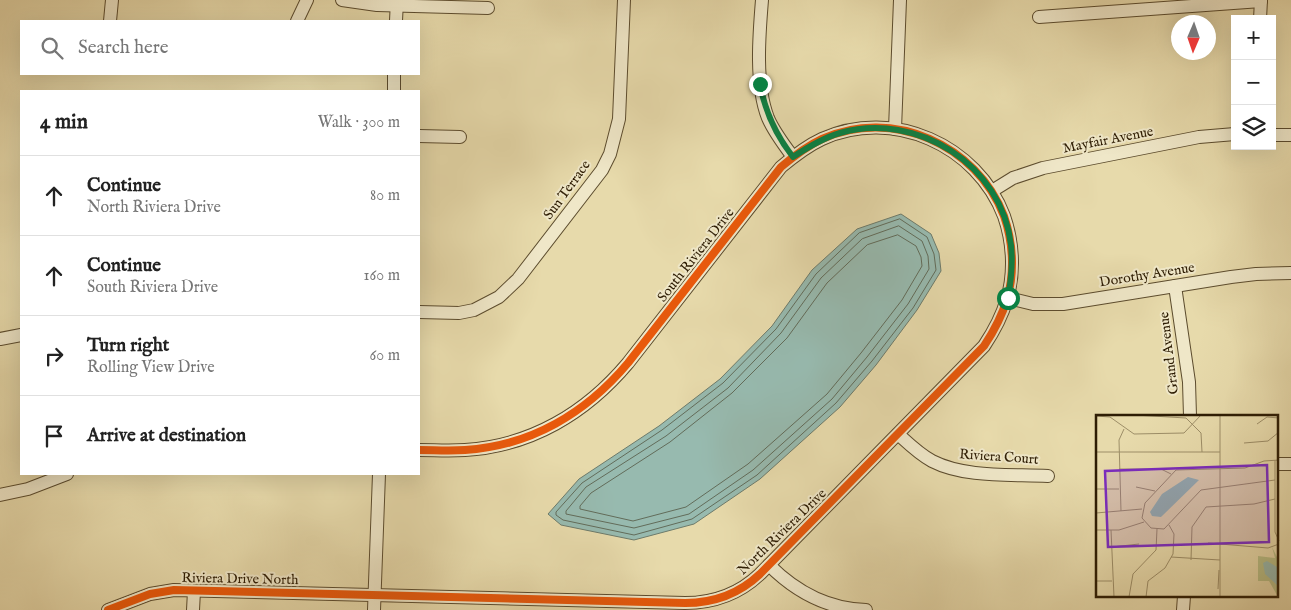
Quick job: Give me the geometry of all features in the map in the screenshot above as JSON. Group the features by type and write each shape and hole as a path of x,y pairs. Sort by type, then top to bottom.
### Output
{"street":[{"path":"110,20 112,0"},
{"path":"297,20 307,0"},
{"path":"342,0 360,4 397,3 488,8"},
{"name":"Sun Terrace","path":"420,312 459,313 474,310 499,297 518,279 602,170 610,154 619,119 624,0"},
{"path":"762,0 759,67 763,101 776,133 793,157"},
{"path":"895,129 900,0"},
{"path":"1039,17 1261,0 1260,15"},
{"path":"396,20 397,3"},
{"path":"394,75 394,90"},
{"name":"South Riviera Drive","path":"420,450 464,450 510,442 554,425 593,399 613,381 628,363 770,180 793,157 815,143 840,132 867,128 895,129 925,136 956,153 976,171 992,191"},
{"name":"Mayfair Avenue","path":"992,191 1014,178 1043,168 1199,137 1231,134"},
{"path":"1276,135 1291,135"},
{"path":"420,136 460,138"},
{"name":"North Riviera Drive","path":"374,595 699,603 728,595 741,589 769,565 984,346 1001,316 1008,298 1012,263 1007,225 1000,205 992,191"},
{"name":"Dorothy Avenue","path":"1008,298 1033,304 1048,305 1256,274 1291,273"},
{"name":"Grand Avenue","path":"1175,286 1188,373 1190,415"},
{"path":"0,339 20,335"},
{"name":"Riviera Court","path":"898,434 920,453 947,467 976,473 1048,476"},
{"path":"1278,464 1291,464"},
{"path":"0,495 28,489 64,475"},
{"path":"374,610 378,475"},
{"path":"769,565 786,581 812,598 845,608 866,610"},
{"name":"Riviera Drive North","path":"108,610 162,591 374,595"},
{"path":"193,610 194,591"}],"water":[{"path":"901,214 931,234 939,253 941,271 917,310 876,365 840,407 760,479 694,524 634,540 561,525 548,514 579,479 659,426 720,379 772,326 812,270 857,229"}],"cycle path":[{"path":"108,610 150,594 174,590 685,603 695,603 725,596 743,587 760,574 984,346 1003,311 1010,289 1012,257 1004,216 991,191 974,170 953,152 930,139 904,131 877,128 849,130 822,139 781,167 628,363 594,397 556,424 512,442 465,450 420,450"}],"route":[{"path":"760,84 768,118 793,157 807,147 840,132 876,127 925,136 942,144 971,165 992,191 1000,205 1007,225 1012,263 1008,298"}]}
